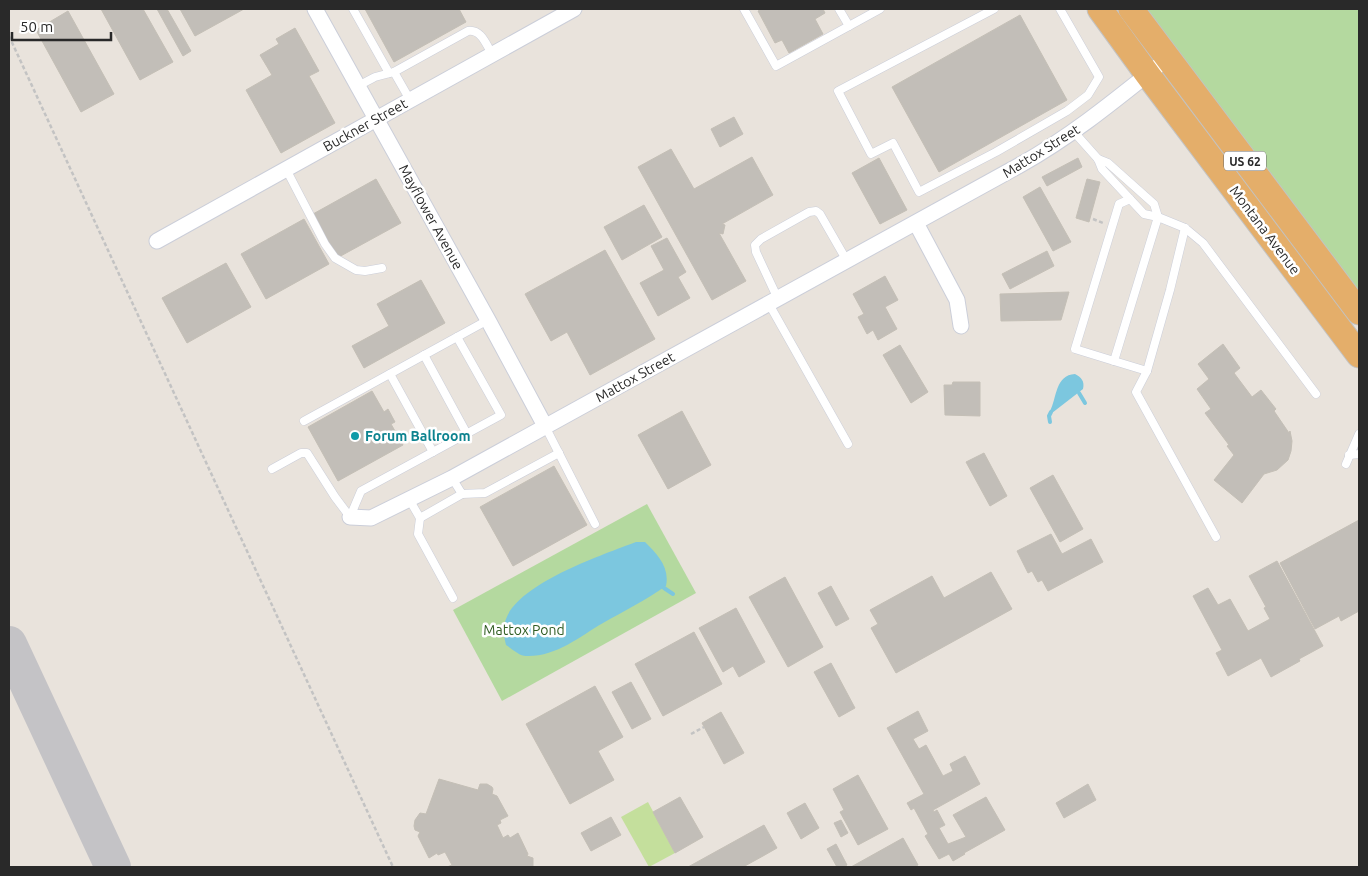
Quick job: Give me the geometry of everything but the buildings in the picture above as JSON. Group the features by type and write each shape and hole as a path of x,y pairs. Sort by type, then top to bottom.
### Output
{"highway":[{"name":"Montana Avenue","path":"1100,9 1153,70 1359,355"},
{"path":"1115,9 1153,70 1359,333"},
{"name":"Montana Avenue","path":"1131,9 1359,312"}],"street":[{"name":"Mayflower Avenue","path":"315,9 545,426"},
{"name":"Buckner Street","path":"157,240 574,9"},
{"name":"Mattox Street","path":"350,517 371,518 452,478 1042,153 1103,111 1153,70"},
{"path":"916,223 957,300 961,326"}],"lane":[{"path":"353,9 410,100"},
{"path":"744,9 776,66 880,9"},
{"path":"839,9 849,26"},
{"path":"994,9 838,91 870,154 893,143 919,192 996,152 1067,111 1088,95 1099,76 1060,9"},
{"path":"358,86 375,77 391,72 468,31 474,30 478,32 492,54"},
{"path":"1074,132 1098,159 1102,170 1144,214 1158,217 1185,228 1203,243 1316,394"},
{"path":"1098,159 1108,163 1154,204 1158,217 1114,361"},
{"path":"286,169 325,244 335,258 356,270 365,271 382,268"},
{"path":"1130,199 1118,204 1075,349 1147,371"},
{"path":"847,261 820,214 816,211 809,212 761,239 755,245 773,302 848,444"},
{"path":"1185,228 1147,371 1136,392 1216,537"},
{"path":"304,421 488,320"},
{"path":"272,469 301,453 308,453 335,497 350,517 361,492 501,415 457,337"},
{"path":"424,355 467,434"},
{"path":"390,374 433,452"},
{"path":"545,426 595,524"},
{"path":"1346,464 1359,434"},
{"path":"420,518 462,494 485,493 559,453"},
{"path":"1349,455 1359,454"},
{"path":"452,478 462,494"},
{"path":"409,499 420,518 418,534 453,598"}],"path":[{"path":"9,36 393,867"},
{"path":"691,734 704,727"}],"green space":[{"path":"1142,9 1359,9 1359,298"},
{"name":"Mattox Pond","path":"647,504 696,593 502,701 453,610"},
{"path":"648,802 675,853 649,867 621,817"}],"water":[{"path":"1075,374 1082,380 1083,389 1052,413 1050,411 1060,383 1068,375"},
{"name":"Mattox Pond","path":"636,542 645,542 662,561 667,579 666,586 557,650 524,656 506,645 504,629 506,619 514,606 527,594 563,572"}],"waterway":[{"path":"1079,393 1085,403"},
{"path":"1050,422 1049,416 1051,412"},
{"path":"664,588 673,594"}],"taxiway":[{"path":"9,644 113,867"}],"place":[{"name":"Forum Ballroom","path":"355,436"}]}
